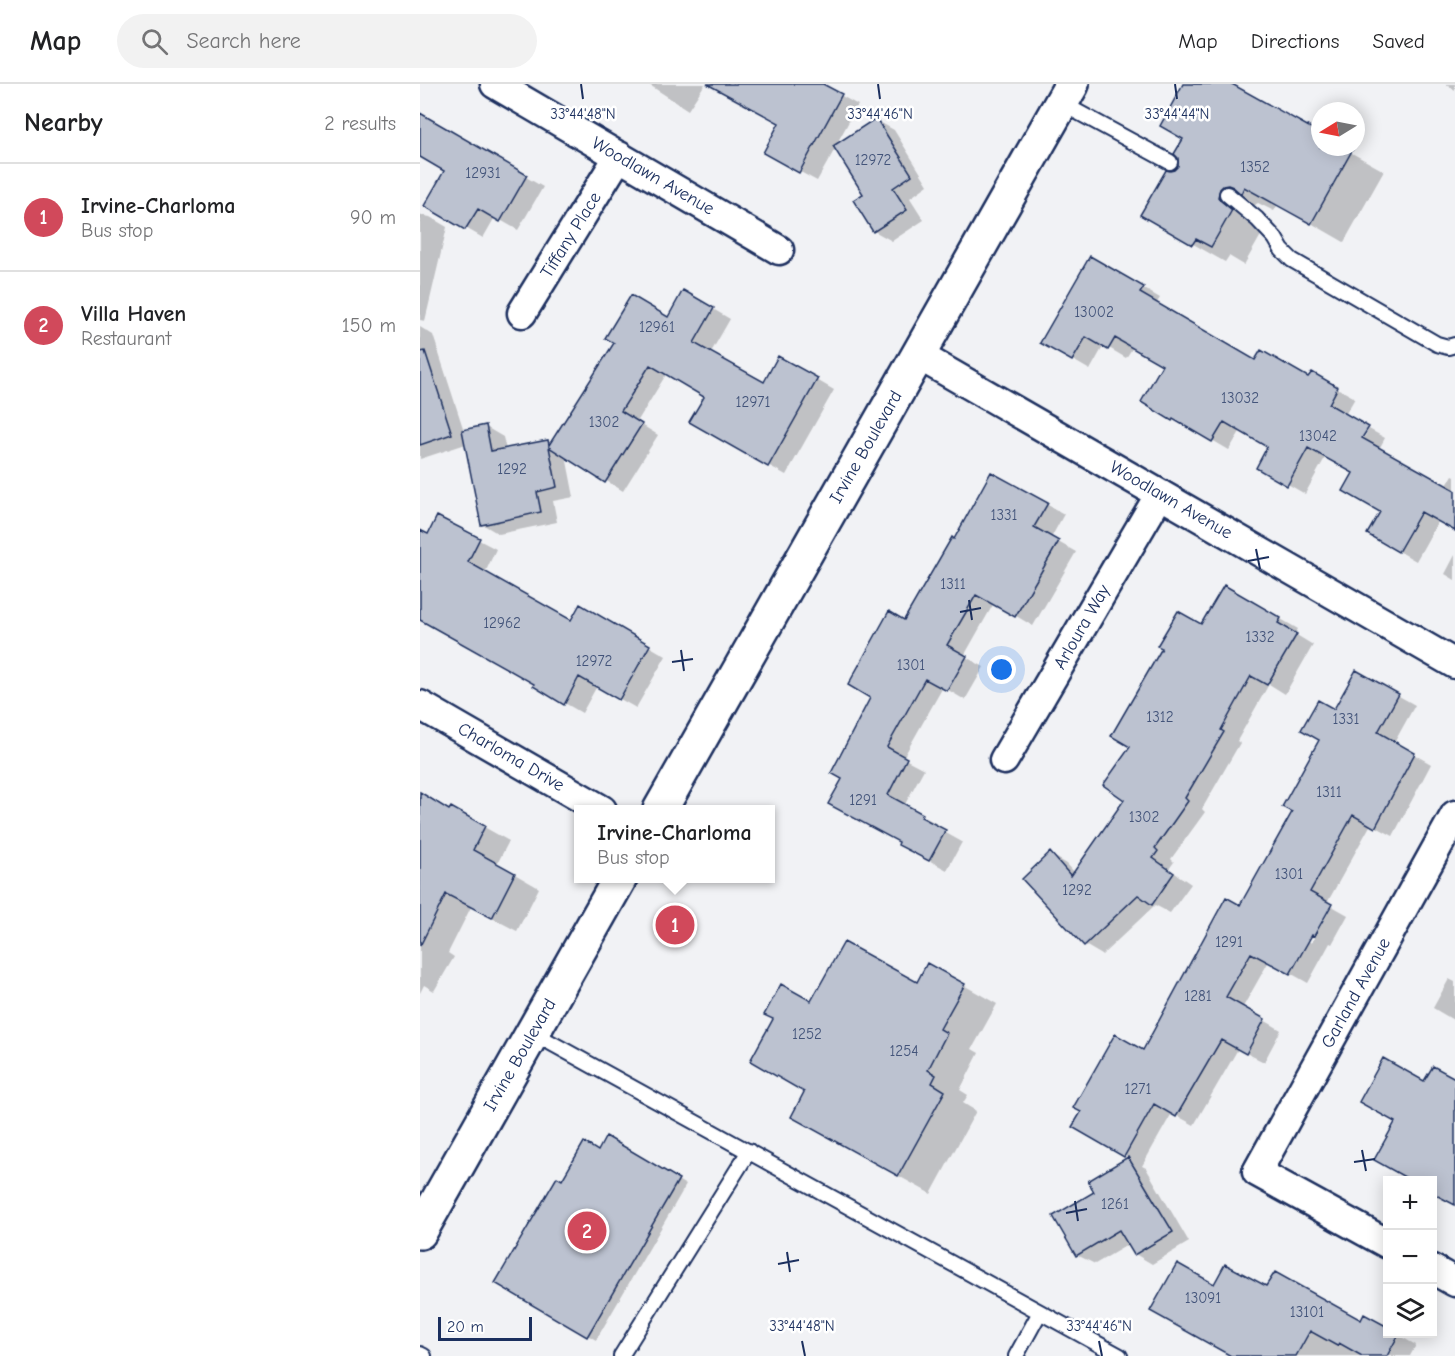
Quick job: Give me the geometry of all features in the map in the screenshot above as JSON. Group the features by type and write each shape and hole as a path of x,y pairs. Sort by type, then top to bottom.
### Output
{"main road":[{"name":"Irvine Boulevard","path":"663,805 1066,93"},
{"name":"Irvine Boulevard","path":"420,1232 618,883"}],"street":[{"name":"Woodlawn Avenue","path":"495,84 779,250"},
{"name":"Tiffany Place","path":"522,313 619,156"},
{"name":"Woodlawn Avenue","path":"918,355 1455,664"},
{"name":"Arloura Way","path":"1004,760 1160,495"},
{"name":"Charloma Drive","path":"420,705 593,805"},
{"name":"Garland Avenue","path":"1383,1241 1257,1172 1455,815"},
{"path":"1437,1272 1455,1282"}],"lane":[{"path":"1066,93 1170,162"},
{"path":"1227,194 1257,219 1292,260 1437,344 1448,347 1455,345"},
{"path":"533,1033 1120,1356"},
{"path":"621,1356 749,1151"},
{"path":"1016,1356 1040,1312"}],"building":[{"path":"707,84 823,84 842,94 799,173 763,153 779,123"},
{"path":"1183,84 1232,84 1311,128 1311,156 1349,156 1311,224 1244,187 1241,194 1228,185 1220,189 1218,197 1232,210 1211,247 1196,239 1192,245 1140,215 1166,170 1174,170 1178,166 1178,158 1174,154 1183,139 1160,126"},
{"path":"420,113 527,175 500,222 478,209 465,230 424,206 444,171 420,157"},
{"path":"876,118 912,175 893,188 907,210 873,232 853,200 863,194 833,146"},
{"path":"1090,256 1144,287 1140,293 1255,360 1261,350 1308,377 1312,372 1338,387 1329,404 1369,427 1362,438 1455,490 1455,531 1421,512 1398,552 1367,534 1380,512 1343,491 1353,473 1308,448 1287,486 1256,468 1267,447 1224,422 1212,442 1141,402 1162,365 1115,338 1108,350 1086,337 1072,361 1040,343"},
{"path":"683,290 714,308 694,343 764,382 778,356 818,378 768,467 689,422 704,397 650,365 621,411 642,424 605,483 549,447 557,487 537,492 541,512 481,525 462,430 486,425 491,451 548,440 549,445 614,343 605,338 631,295 668,317"},
{"path":"425,351 452,434 420,445 420,352"},
{"path":"991,472 1048,503 1034,527 1059,541 1015,617 976,595 947,645 967,656 947,691 925,679 887,747 907,758 888,795 923,814 921,817 946,830 929,861 898,845 899,842 828,804 842,779 831,773 870,698 848,685 889,611 904,620 952,537 954,539"},
{"path":"437,516 480,538 468,562 571,620 580,604 650,645 619,700 579,677 564,705 533,686 534,684 420,620 420,530 428,534"},
{"path":"1224,585 1281,618 1278,623 1297,634 1267,685 1251,676 1221,730 1224,732 1185,798 1188,801 1155,848 1158,851 1153,858 1174,873 1152,905 1138,895 1084,946 1022,879 1050,852 1071,876 1124,800 1103,785 1130,747 1111,736 1162,648 1157,646 1178,611 1201,624"},
{"path":"1356,670 1399,694 1378,732 1415,753 1375,828 1353,815 1310,892 1332,904 1290,974 1251,953 1226,997 1265,1019 1246,1054 1221,1040 1176,1117 1154,1104 1124,1157 1072,1127 1081,1112 1073,1108 1115,1034 1143,1050 1226,897 1240,905 1292,812 1282,807 1319,740 1301,730 1318,700 1334,709"},
{"path":"420,792 449,810 451,807 485,826 473,850 515,873 492,918 446,894 420,946"},
{"path":"844,942 917,982 927,963 965,984 940,1029 947,1033 928,1070 936,1075 932,1083 945,1091 898,1176 791,1117 804,1092 750,1061 773,1019 764,1015 781,984 811,1001"},
{"path":"1383,1058 1424,1081 1433,1066 1455,1078 1455,1205 1437,1196 1437,1176 1403,1176 1374,1160 1395,1122 1359,1102"},
{"path":"606,1136 679,1179 587,1337 495,1283 557,1177 562,1180 584,1142 598,1151"},
{"path":"1128,1157 1173,1232 1134,1255 1119,1230 1076,1256 1053,1216 1094,1192 1088,1181"},
{"path":"1177,1263 1214,1284 1225,1264 1266,1286 1275,1272 1361,1320 1364,1314 1383,1324 1383,1338 1397,1338 1387,1356 1362,1356 1339,1343 1337,1346 1310,1331 1296,1356 1231,1356 1150,1311"}],"place":[{"name":"Irvine-Charloma","path":"675,925"},
{"name":"Villa Haven","path":"587,1231"}]}
